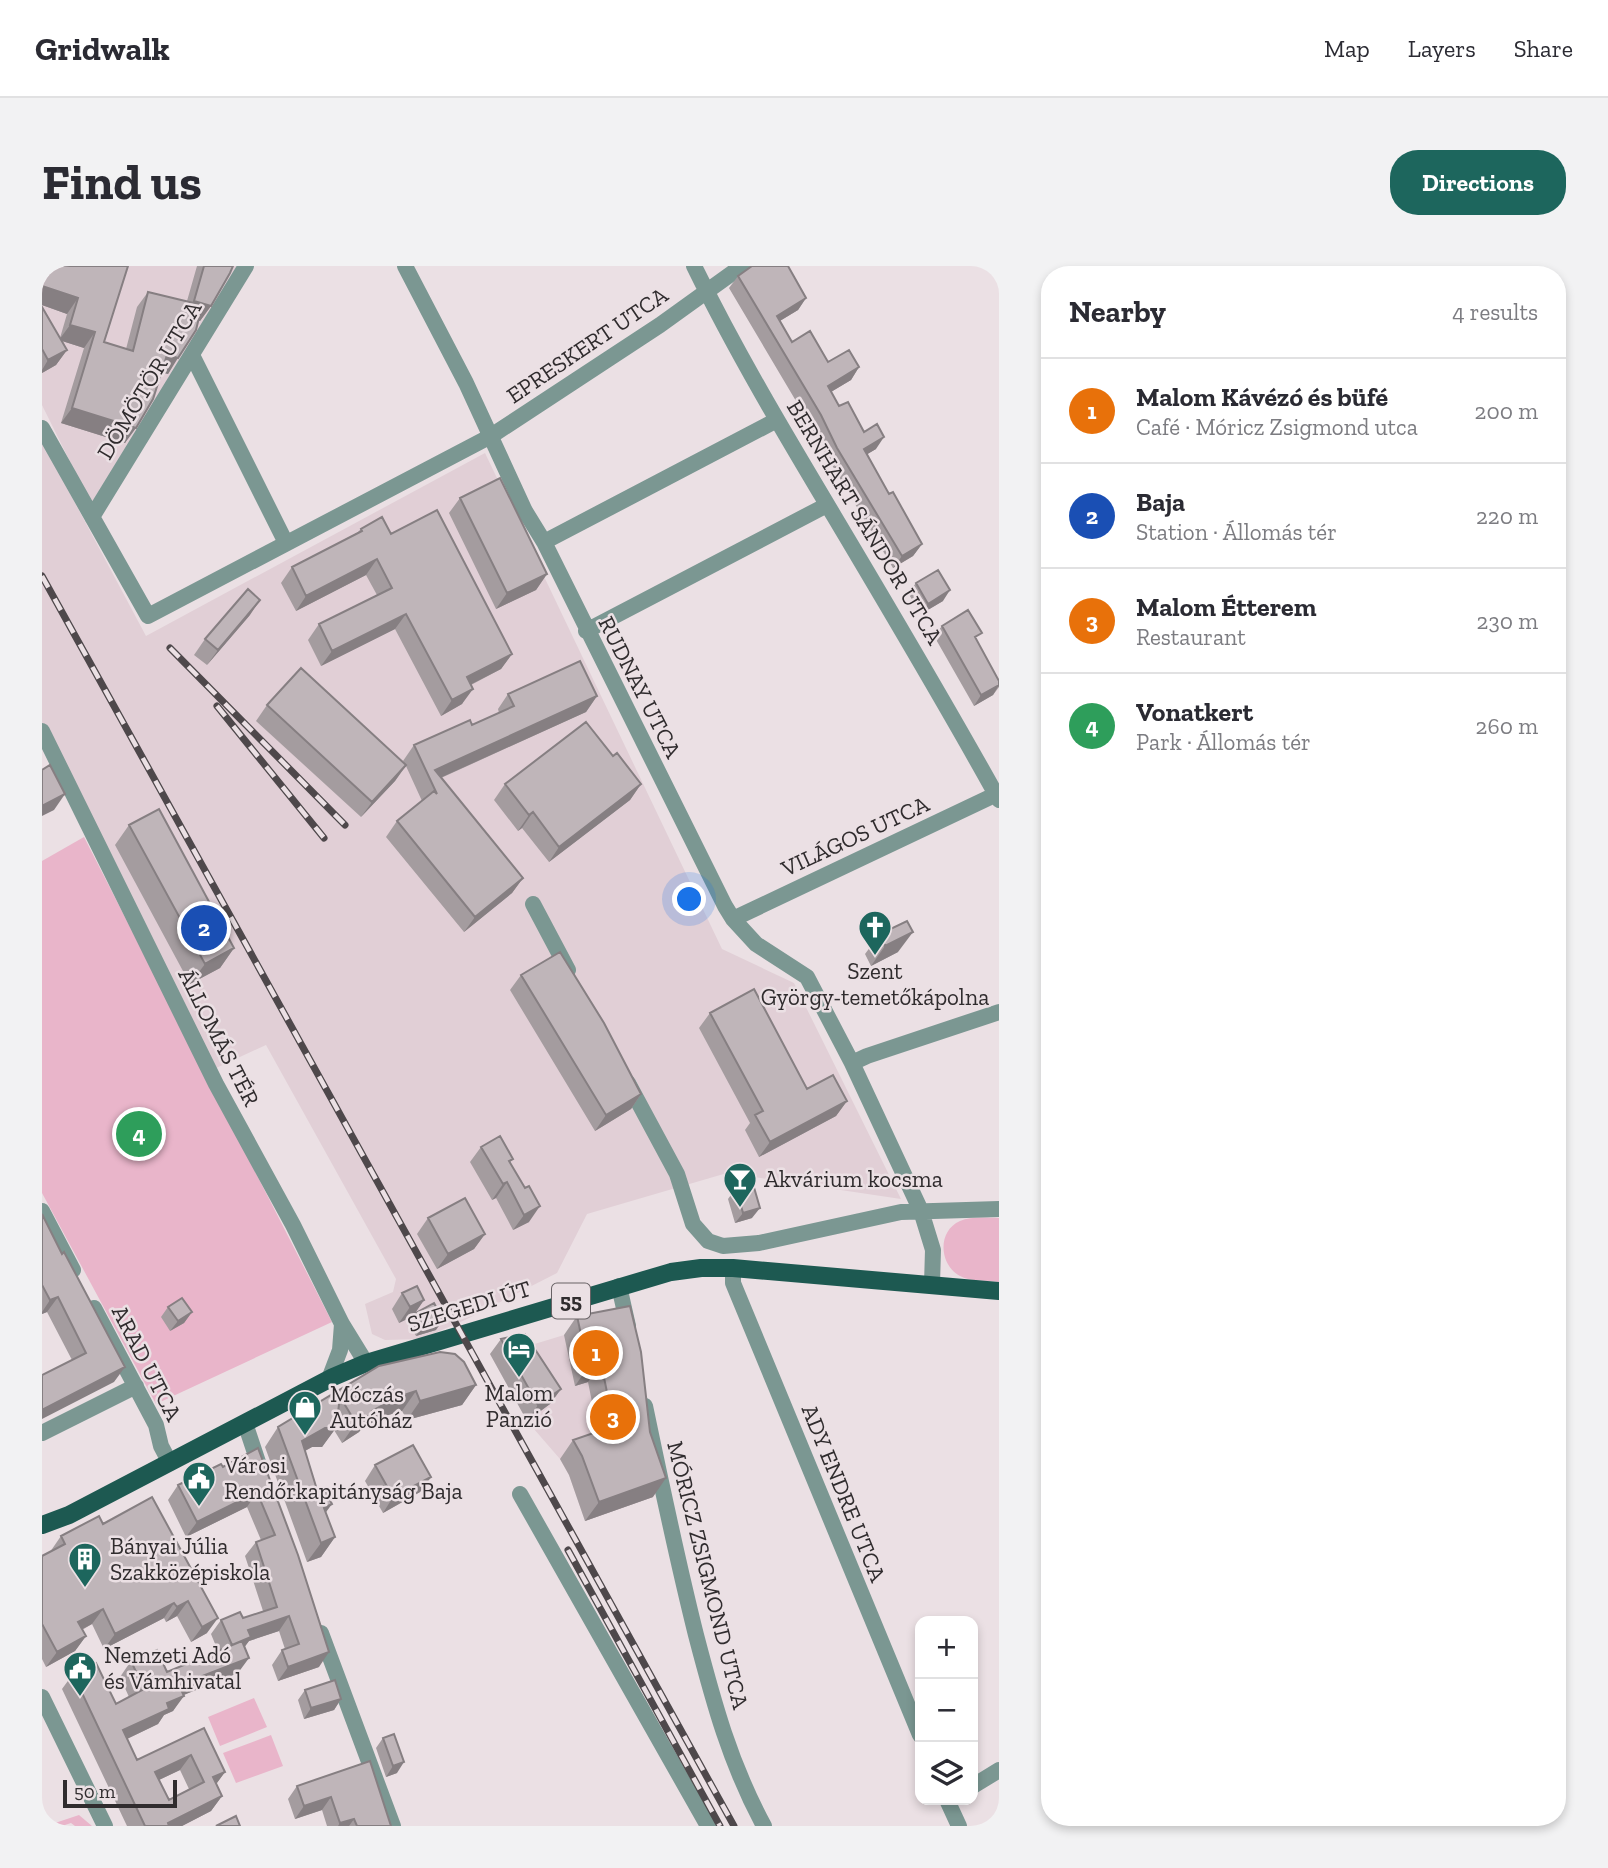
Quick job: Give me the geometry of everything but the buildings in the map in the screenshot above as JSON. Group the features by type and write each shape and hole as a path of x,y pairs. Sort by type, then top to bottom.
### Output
{"main road":[{"name":"SZEGEDI ÚT","path":"42,1525 69,1515 366,1363 671,1272 733,1268 999,1291"},
{"name":"SZEGEDI ÚT","path":"42,1535 69,1515"}],"street":[{"name":"DÖMÖTÖR UTCA","path":"92,517 246,266"},
{"name":"RUDNAY UTCA","path":"405,266 733,919 756,944 807,977 852,1063 921,1211 933,1250 932,1284"},
{"name":"BERNHART SÁNDOR UTCA","path":"694,266 777,420 998,796"},
{"name":"EPRESKERT UTCA","path":"491,436 660,325 742,266"},
{"path":"192,355 286,543"},
{"path":"544,542 777,420"},
{"path":"42,429 148,616 491,436"},
{"path":"586,631 827,505"},
{"name":"ÁLLOMÁS TÉR","path":"42,731 171,995 293,1225 342,1324 366,1363"},
{"name":"VILÁGOS UTCA","path":"733,919 998,796"},
{"path":"533,904 579,990"},
{"path":"852,1063 999,1012"},
{"path":"618,1063 677,1174 693,1224 708,1241 723,1246 759,1242 901,1212 999,1209"},
{"name":"ARAD UTCA","path":"42,1211 156,1425 161,1446 170,1463"},
{"name":"ADY ENDRE UTCA","path":"733,1268 733,1283 915,1723"},
{"path":"619,1286 631,1341"},
{"path":"329,1380 340,1350 342,1324"},
{"path":"42,1433 136,1386"},
{"name":"MÓRICZ ZSIGMOND UTCA","path":"642,1395 679,1566 716,1712 743,1788 764,1826"},
{"path":"245,1423 265,1481"},
{"path":"520,1494 708,1826"},
{"path":"318,1622 393,1826"},
{"path":"42,1697 104,1826"},
{"path":"978,1783 999,1770"},
{"path":"950,1805 959,1826"}],"shaded area":[{"path":"42,266 238,266 91,504 42,405"},
{"path":"42,441 146,636 485,453 722,949 794,983 901,1199 727,1173 587,1214 557,1273 465,1320 421,1339 385,1340 372,1334 365,1304 393,1292 396,1279 266,1045 214,1069 42,730"},
{"path":"84,837 332,1322 156,1404 42,1193 42,861"},
{"path":"969,1218 999,1218 999,1282 969,1279 953,1271 945,1256 944,1240 947,1232 960,1221"},
{"path":"564,1335 636,1451 653,1497 585,1521 569,1475 560,1459 527,1421 490,1354 515,1350"},
{"path":"254,1698 267,1727 220,1746 208,1717"},
{"path":"271,1735 283,1766 236,1783 223,1753"},
{"path":"79,1815 92,1826 75,1826 71,1823 46,1826"}],"railway":[{"path":"42,576 734,1826"},
{"path":"170,648 345,825"},
{"path":"217,706 324,838"},
{"path":"568,1550 720,1826"}],"place":[{"name":"Baja","path":"204,928"},
{"name":"Szent György-temetőkápolna","path":"875,957"},
{"name":"Vonatkert","path":"139,1134"},
{"name":"Akvárium kocsma","path":"740,1209"},
{"name":"Malom Kávézó és büfé","path":"596,1353"},
{"name":"Malom Panzió","path":"519,1379"},
{"name":"Malom Étterem","path":"613,1417"},
{"name":"Móczás Autóház","path":"305,1437"},
{"name":"Városi Rendőrkapitányság Baja","path":"199,1508"},
{"name":"Bányai Júlia Szakközépiskola","path":"85,1589"},
{"name":"Nemzeti Adó és Vámhivatal","path":"80,1698"}]}
